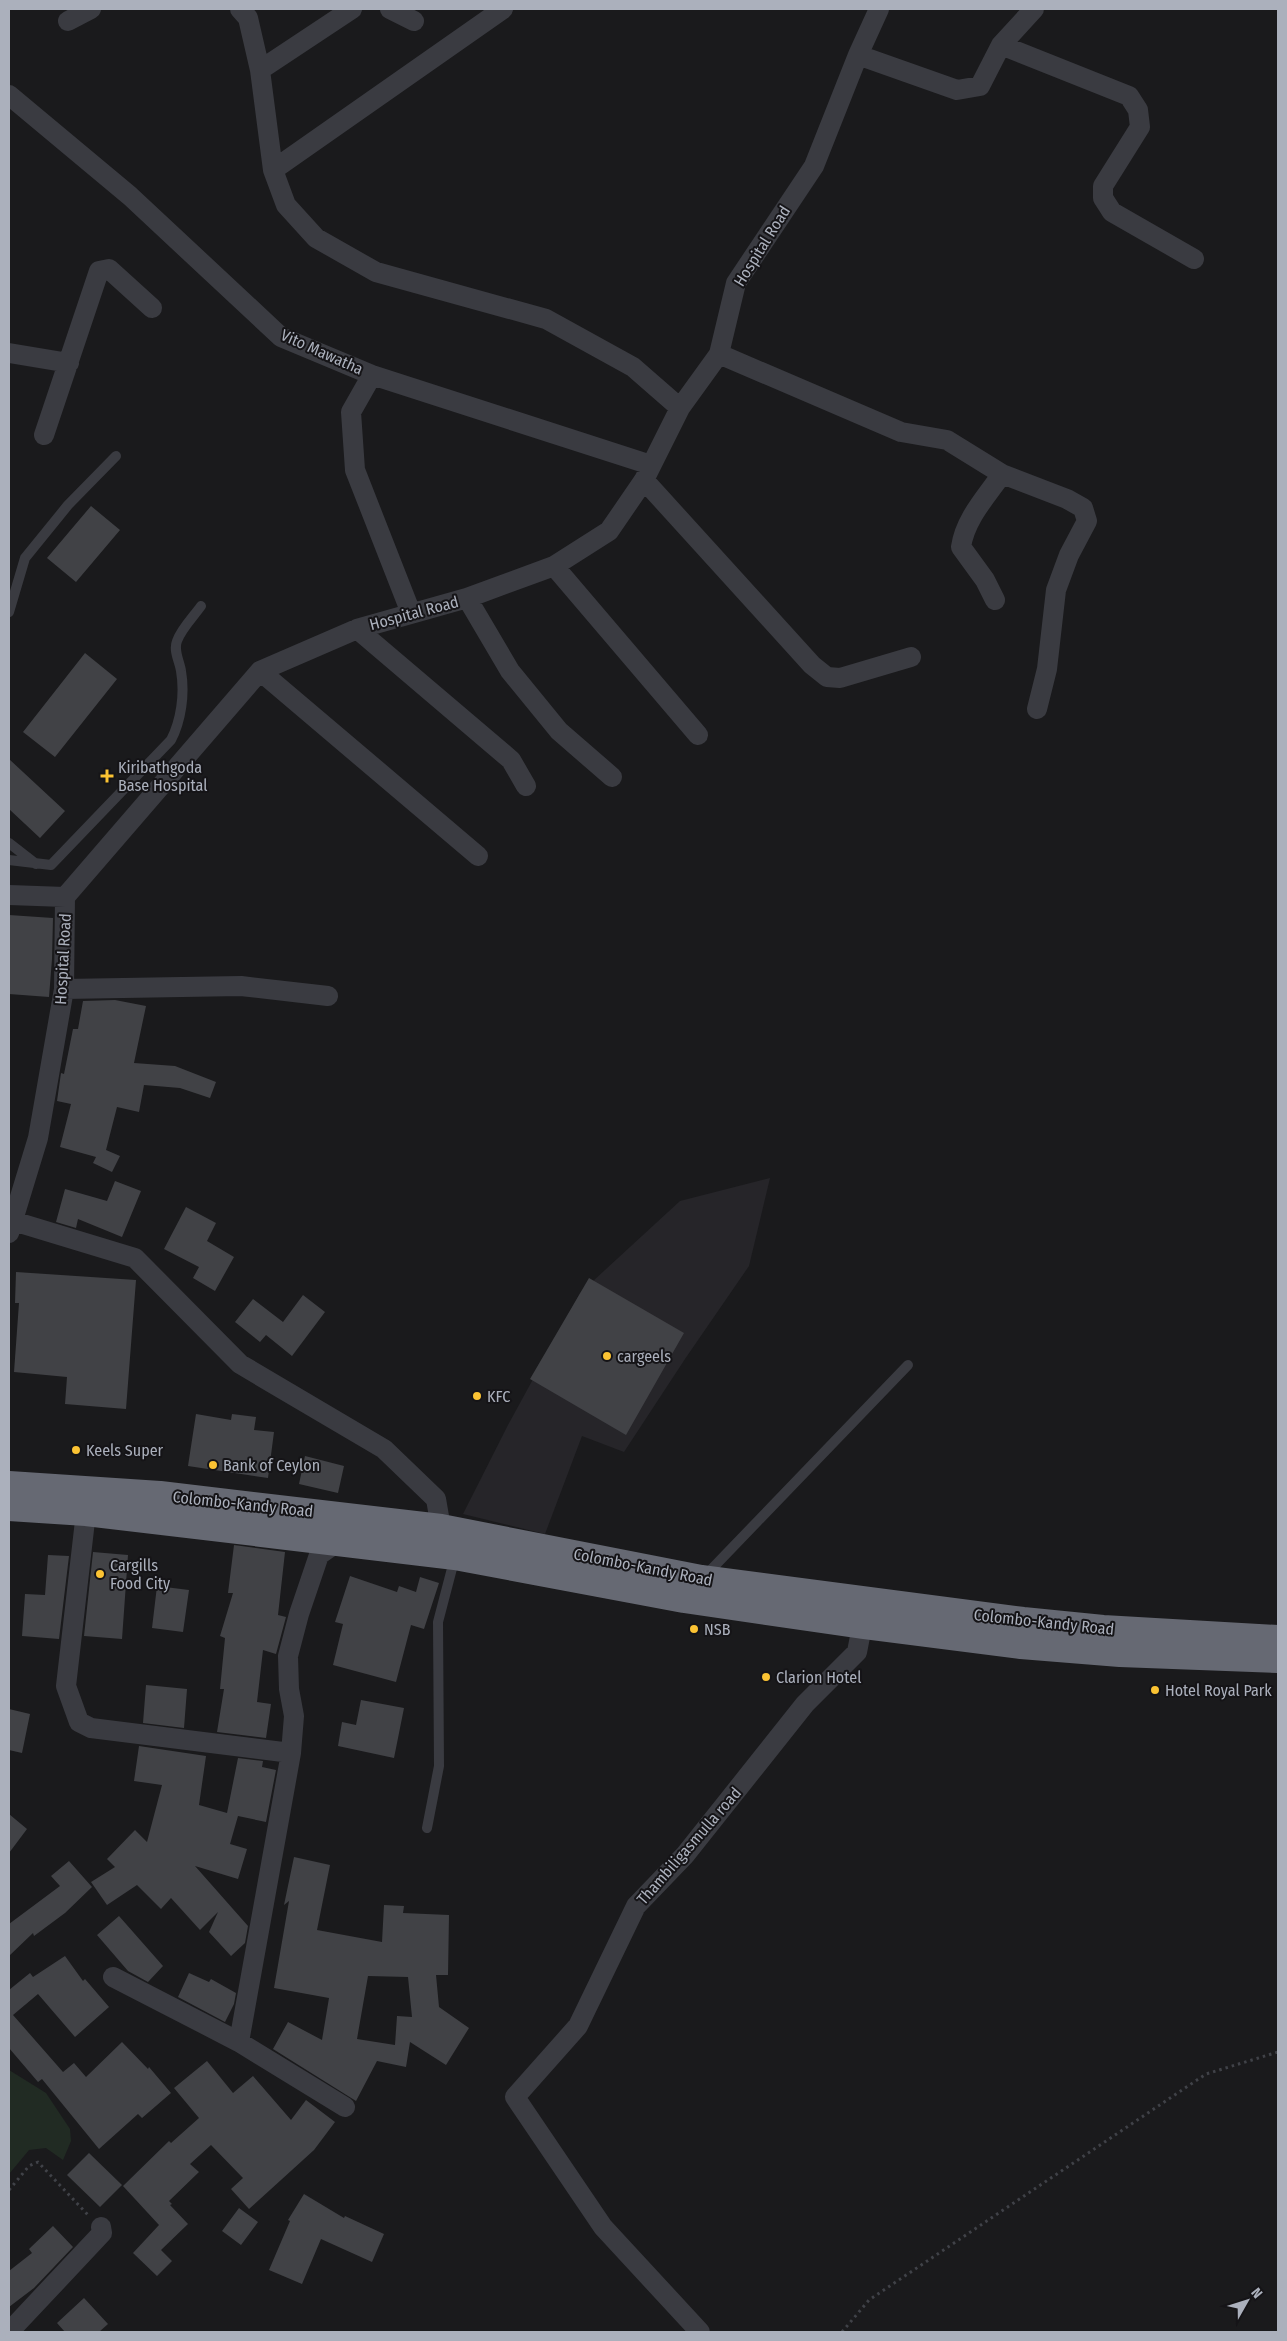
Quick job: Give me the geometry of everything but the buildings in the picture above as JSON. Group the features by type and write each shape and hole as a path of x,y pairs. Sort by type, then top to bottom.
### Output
{"highway":[{"name":"Colombo-Kandy Road","path":"9,1485 160,1495 343,1528 455,1556 684,1599 865,1614 1278,1639"},
{"name":"Colombo-Kandy Road","path":"9,1507 343,1528 441,1528 1030,1646 1278,1659"}],"street":[{"path":"68,21 91,9"},
{"path":"260,70 352,9"},
{"path":"390,9 414,22"},
{"path":"273,170 503,9"},
{"name":"Hospital Road","path":"11,1227 38,1138 64,989 66,897 260,671 357,628 467,598 554,566 609,531 647,473 680,408 719,354 736,283 814,166 858,55 879,9"},
{"path":"858,55 958,90 980,86 1001,45 1034,9"},
{"path":"249,12 260,70 273,170 286,205 316,238 376,272 546,319 633,367 680,408"},
{"path":"1001,45 1129,96 1138,110 1140,127 1103,186 1103,198 1112,212 1194,259"},
{"name":"Vito Mawatha","path":"9,95 130,196 281,337 372,375 647,473"},
{"path":"44,435 99,271 109,269 152,308"},
{"path":"9,353 69,363"},
{"path":"719,354 901,432 947,440 1002,474 1067,499 1083,508 1087,521 1069,555 1056,590 1048,669 1037,710"},
{"path":"372,375 351,412 355,470 411,613"},
{"path":"647,473 812,665 826,677 840,678 911,657"},
{"path":"995,600 985,580 962,547 963,535 974,513 1002,474"},
{"path":"554,566 698,735"},
{"path":"467,598 510,671 559,730 612,777"},
{"path":"357,628 511,760 526,786"},
{"path":"260,671 478,856"},
{"path":"9,895 66,897"},
{"path":"64,989 240,986 328,996"},
{"path":"11,1227 135,1258 240,1364 384,1449 436,1499 441,1528"},
{"path":"86,1512 66,1686 79,1722 91,1728 292,1753"},
{"path":"239,2042 292,1753 294,1716 289,1689 288,1656 319,1555 343,1528"},
{"name":"Thambiligasmulla road","path":"700,2332 603,2227 515,2097 578,2026 636,1906 685,1855 805,1704 858,1652 865,1614"},
{"path":"113,1977 239,2042 345,2107"},
{"path":"9,2332 102,2233 101,2227"}],"lane":[{"path":"9,612 25,558 68,506 116,456"},
{"path":"9,860 37,865 51,865 171,740 178,726 182,695 182,671 176,655 177,641 201,606"},
{"path":"9,843 37,865"},
{"path":"701,1579 908,1365"},
{"path":"427,1828 440,1766 438,1622 455,1556"}],"path":[{"path":"842,2332 869,2300 1206,2074 1278,2052"},
{"path":"9,2190 29,2166 38,2162 101,2227"}],"shaded area":[{"path":"770,1178 749,1266 624,1452 582,1436 545,1534 463,1514 508,1425 580,1293 680,1201"},
{"path":"9,2070 46,2093 70,2129 71,2141 63,2160 46,2148 29,2150 9,2174"}],"place":[{"name":"Kiribathgoda Base Hospital","path":"107,776"},
{"name":"cargeels","path":"607,1356"},
{"name":"KFC","path":"477,1396"},
{"name":"Keels Super","path":"76,1450"},
{"name":"Bank of Ceylon","path":"213,1465"},
{"name":"Cargills Food City","path":"100,1574"},
{"name":"NSB","path":"694,1629"},
{"name":"Clarion Hotel","path":"766,1677"},
{"name":"Hotel Royal Park","path":"1155,1690"}]}
